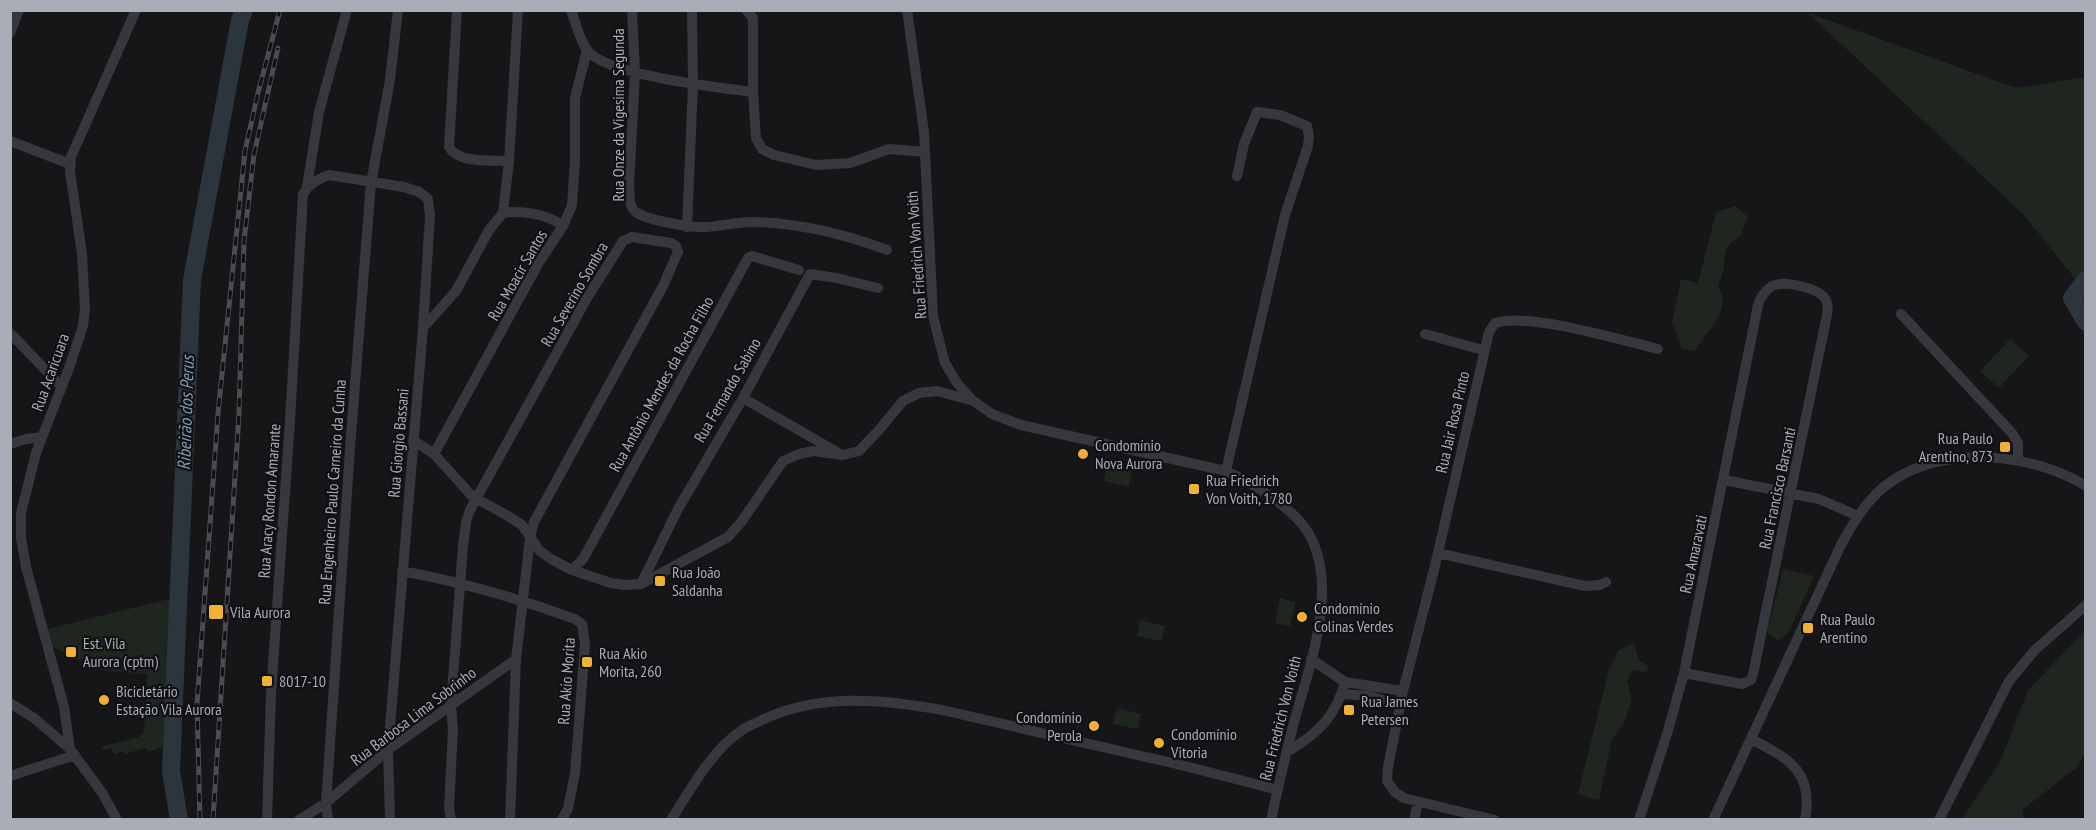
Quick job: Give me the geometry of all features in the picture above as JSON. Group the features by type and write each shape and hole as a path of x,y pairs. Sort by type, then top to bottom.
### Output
{"street":[{"path":"10,33 19,10"},
{"name":"Rua Acaricuara","path":"73,752 26,567 21,538 21,513 42,437 83,326 85,308 82,254 76,219 71,157 136,10"},
{"name":"Rua Aracy Rondon Amarante","path":"267,819 270,694 290,421 303,194 308,187 319,112 348,10"},
{"name":"Rua Engenheiro Paulo Carneiro da Cunha","path":"328,819 326,803 371,183 390,80 398,10"},
{"path":"457,10 448,147 453,154 466,158 509,161"},
{"path":"423,328 456,291 489,230 503,213 509,161 518,10"},
{"path":"571,10 587,50 598,59 635,72 693,84 753,92"},
{"name":"Rua Onze da Vigesima Segunda","path":"632,10 635,72 630,202 633,209 640,215 706,228 749,222 780,224 828,232 886,250"},
{"path":"687,226 693,84 692,10"},
{"path":"762,10 749,14 756,138 762,149 774,155 816,165 850,163 889,149 925,152"},
{"name":"Rua Friedrich Von Voith","path":"907,10 925,152 933,316 945,363 957,383 972,400 992,414 1021,425 1226,471 1255,485 1308,533 1315,551 1322,585 1321,604 1311,659 1271,819"},
{"path":"562,226 572,206 575,98 587,50"},
{"path":"1226,471 1285,215 1308,146 1307,126 1280,115 1257,112 1244,144 1237,176"},
{"path":"10,141 70,164"},
{"path":"308,187 329,175 346,176 371,183"},
{"name":"Rua Giorgio Bassani","path":"371,183 405,187 419,192 428,199 430,216 423,328 388,750 390,819"},
{"name":"Rua Moacir Santos","path":"434,454 538,264 562,226 554,219 525,213 503,213"},
{"name":"Rua Severino Sombra","path":"451,819 449,808 453,719 451,706 466,522 476,499 586,298 623,241 632,237 671,243 676,246 678,252 663,286 543,503 534,522 530,538"},
{"name":"Rua Antônio Mendes da Rocha Filho","path":"572,570 583,559 748,257 753,256 799,270"},
{"name":"Rua Fernando Sabino","path":"641,584 678,509 743,398 810,274 878,288"},
{"name":"Rua Francisco Barsanti","path":"1684,673 1736,684 1747,683 1751,680 1791,493 1824,335 1827,303 1825,298 1815,291 1793,285 1780,284 1765,292"},
{"name":"Rua Amaravati","path":"1639,819 1684,673 1755,315 1765,292"},
{"path":"1901,314 2012,434 2018,443 2018,459"},
{"name":"Rua Jair Rosa Pinto","path":"1495,819 1404,798 1395,792 1387,781 1403,691 1438,553 1489,332 1495,323 1515,319 1658,349"},
{"path":"10,333 62,387"},
{"path":"1425,334 1483,350"},
{"path":"412,440 434,454 476,499 522,525 539,550 551,559 572,570 619,585 641,584 728,537 742,521 783,460 813,451 852,454 862,449 903,401 919,393 937,392 972,400"},
{"path":"743,398 843,455"},
{"path":"10,444 42,437"},
{"path":"1713,819 1831,566 1857,516 1879,491 1890,482 1918,467 1969,458 2018,459 2058,471 2085,486"},
{"path":"1724,480 1829,502 1857,516"},
{"path":"510,819 516,659 530,538"},
{"path":"1438,553 1585,586 1600,585 1606,582"},
{"name":"Rua Akio Morita","path":"402,571 461,582 523,600 575,619 584,627 585,644 574,774 568,808 562,819"},
{"path":"1939,819 2009,681 2035,650 2085,605"},
{"name":"Rua Barbosa Lima Sobrinho","path":"298,819 326,803 388,750 516,659"},
{"path":"1311,659 1345,682 1403,691"},
{"path":"1287,752 1317,732 1327,721 1342,694 1345,682"},
{"path":"1342,694 1369,696 1400,705"},
{"path":"671,819 700,774 741,730 798,706 837,701 903,703 942,710 1171,762 1278,790"},
{"path":"10,703 34,718 73,752 117,819"},
{"path":"1751,739 1777,753 1795,768 1807,789 1805,819"},
{"path":"10,776 73,752"},
{"path":"1414,819 1418,802"}],"shaded area":[{"path":"1808,13 2016,88 2085,77 2085,291 2024,215"},
{"path":"1736,206 1748,217 1740,237 1726,250 1723,273 1718,285 1723,299 1720,313 1695,351 1682,349 1672,322 1681,279 1698,283 1716,212"},
{"path":"2010,339 2029,356 1999,388 1980,371"},
{"path":"1107,466 1132,471 1129,487 1104,481"},
{"path":"1783,569 1814,576 1789,632 1778,641 1767,633"},
{"path":"177,597 166,742 162,747 148,752 146,748 124,754 123,751 114,754 112,749 103,750 103,746 137,738 144,732 147,674 92,669 92,666 53,647 48,629"},
{"path":"1280,598 1295,602 1290,626 1275,623"},
{"path":"1140,620 1165,626 1161,641 1137,636"},
{"path":"2085,631 2085,754 2075,769 2022,810 2025,819 1962,819 1999,764 2028,690"},
{"path":"1634,643 1639,661 1648,666 1646,673 1633,670 1627,681 1632,700 1623,725 1612,739 1599,800 1578,794 1609,670 1618,651"},
{"path":"1117,708 1141,714 1138,729 1113,724"}],"waterway":[{"name":"Ribeirão dos Perus","path":"179,820 171,771 192,280 240,20 244,10"},
{"path":"2086,280 2072,298 2086,322"}],"railway":[{"path":"200,820 197,704 218,413 245,151 280,10"},
{"path":"213,820 239,414 244,241 254,154 278,48"}],"place":[{"name":"Rua Paulo Arentino, 873","path":"2005,447"},
{"name":"Condomínio Nova Aurora","path":"1083,454"},
{"name":"Rua Friedrich Von Voith, 1780","path":"1194,489"},
{"name":"Rua João Saldanha","path":"660,581"},
{"name":"Vila Aurora","path":"216,612"},
{"name":"Condomínio Colinas Verdes","path":"1302,617"},
{"name":"Rua Paulo Arentino","path":"1808,628"},
{"name":"Est. Vila Aurora (cptm)","path":"71,652"},
{"name":"Rua Akio Morita, 260","path":"587,662"},
{"name":"8017-10","path":"267,681"},
{"name":"Bicicletário Estação Vila Aurora","path":"104,700"},
{"name":"Rua James Petersen","path":"1349,710"},
{"name":"Condomínio Perola","path":"1094,726"},
{"name":"Condomínio Vitoria","path":"1159,743"}]}
